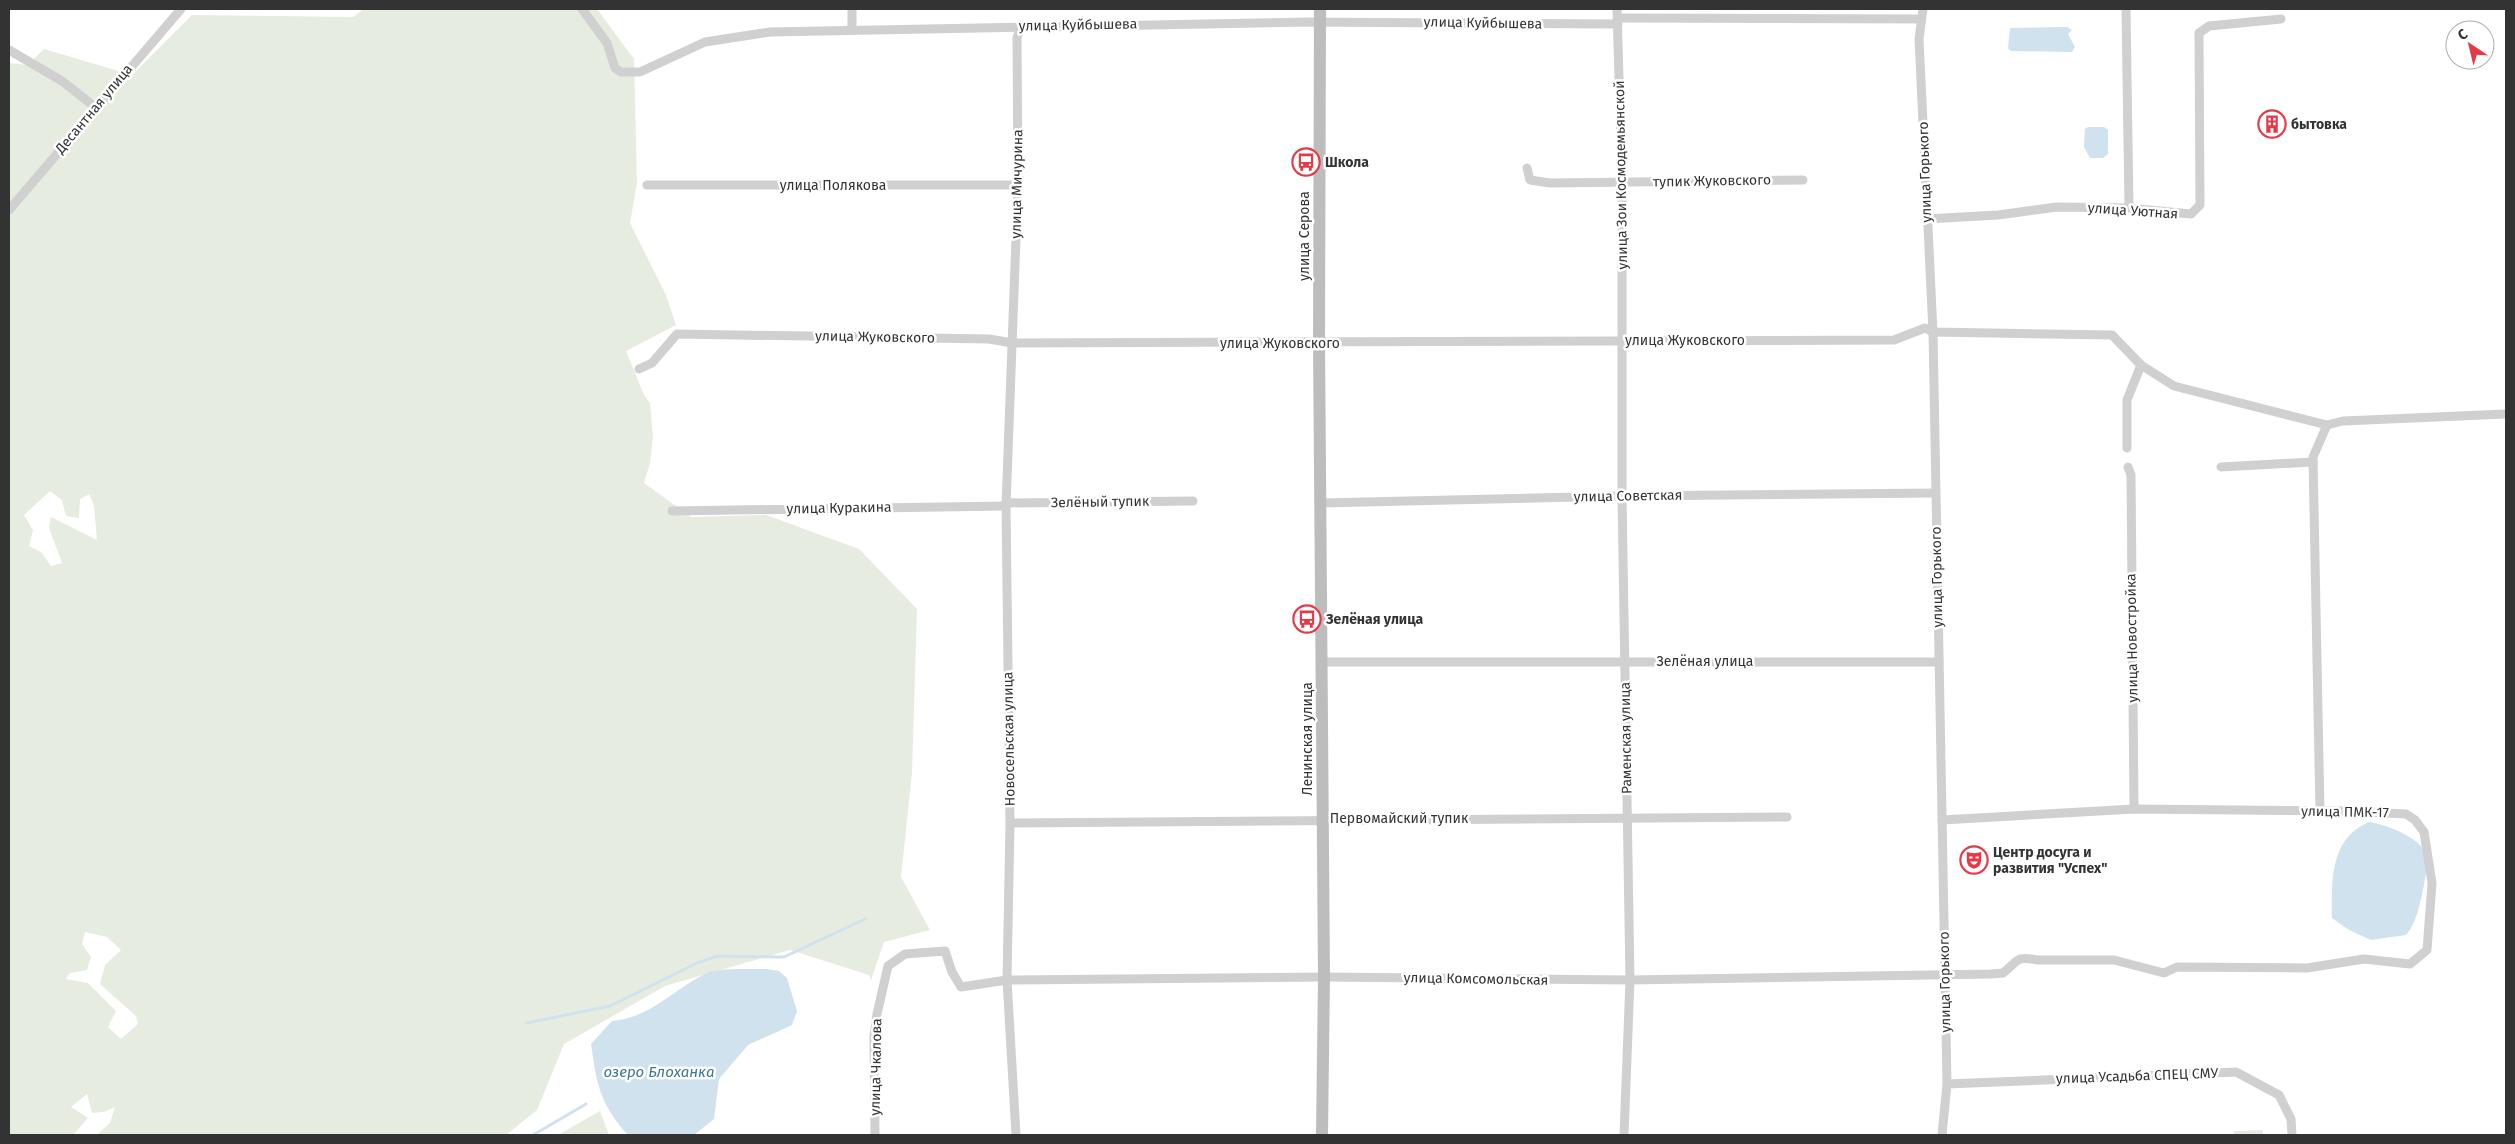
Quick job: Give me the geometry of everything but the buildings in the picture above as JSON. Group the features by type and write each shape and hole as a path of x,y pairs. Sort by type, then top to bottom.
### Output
{"street":[{"name":"Десантная улица","path":"9,210 95,107 181,9"},
{"name":"улица Куйбышева","path":"582,9 607,43 615,68 621,72 640,72 705,42 770,32 1021,26 1320,15 1618,17"},
{"path":"852,9 852,30"},
{"name":"улица Горького","path":"1923,9 1919,39 1926,219 1933,332 1947,1084 1942,1135"},
{"path":"2126,9 2128,208"},
{"name":"улица Серова","path":"1318,343 1320,15"},
{"path":"1618,17 1921,19"},
{"name":"улица Зои Космодемьянской","path":"1618,17 1622,182 1622,340"},
{"name":"улица Уютная","path":"1926,219 1998,214 2057,207 2128,208 2191,214 2200,205 2199,33 2209,26 2281,19"},
{"name":"улица Мичурина","path":"1012,343 1018,185 1017,38 1021,26"},
{"path":"9,50 62,81 95,107"},
{"name":"тупик Жуковского","path":"1527,168 1530,180 1550,184 1803,180"},
{"name":"улица Полякова","path":"647,185 1018,185"},
{"name":"улица Жуковского","path":"639,369 652,363 676,334 989,339 1012,343 1318,343 1894,340 1925,328 1933,332 2112,335 2141,366 2174,386 2327,425"},
{"name":"Раменская улица","path":"1622,340 1622,496 1630,980 1624,1135"},
{"name":"Новосельская улица","path":"1012,343 1006,504 1010,823 1007,980 1016,1135"},
{"name":"Ленинская улица","path":"1318,343 1324,977 1322,1135"},
{"path":"2127,448 2127,400 2141,366"},
{"path":"2320,812 2313,457 2327,425 2343,421 2506,414"},
{"path":"2221,467 2313,462"},
{"name":"улица Новостройка","path":"2128,467 2131,475 2134,809"},
{"name":"улица Советская","path":"1321,502 1622,496 1935,493"},
{"name":"Зелёный тупик","path":"1006,504 1193,501"},
{"name":"улица Куракина","path":"672,511 1006,504"},
{"name":"Зелёная улица","path":"1322,662 1939,662"},
{"name":"улица ПМК-17","path":"1942,820 2134,809 2406,814 2424,832 2432,882 2427,950 2410,964 2364,959 2314,967 2177,967 2164,973 2114,960 2037,960 2019,958 2003,973 1945,974"},
{"name":"Первомайский тупик","path":"1010,823 1787,816"},
{"name":"улица Чкалова","path":"875,1135 874,1036 876,1014 888,966 906,954 945,951 952,972 961,987 1007,980"},
{"name":"улица Комсомольская","path":"1007,980 1324,977 1630,980 1945,974"},
{"name":"улица Усадьба СПЕЦ СМУ","path":"1947,1084 2236,1072 2279,1096 2291,1118 2292,1135"}],"shaded area":[{"path":"364,9 597,9 634,59 637,183 630,223 666,295 676,325 626,351 644,395 650,403 653,437 650,463 644,483 691,517 766,515 859,549 917,609 912,773 901,877 930,930 884,942 871,980 869,975 790,950 665,986 564,1044 537,1110 506,1135 97,1135 110,1123 115,1107 104,1112 92,1113 87,1094 71,1107 88,1118 73,1135 9,1135 9,63 28,65 44,49 132,75 192,15 353,17","holes":["50,491 62,500 66,516 79,518 80,499 89,494 94,506 97,540 51,517 49,528 62,563 51,566 41,552 29,546 33,530 24,515","85,932 107,937 121,950 105,965 100,984 136,1016 138,1024 121,1039 108,1027 116,1011 88,983 66,979 70,973 87,970 91,957 82,944"]},
{"path":"600,1111 609,1135 558,1135"},
{"path":"2263,1130 2263,1135 2234,1135 2234,1131"}],"water":[{"path":"2067,27 2072,30 2068,34 2075,47 2072,52 2011,51 2008,48 2010,28"},
{"path":"2088,127 2104,127 2108,130 2108,154 2103,158 2090,158 2084,147 2085,129"},
{"path":"2369,822 2401,832 2422,847 2425,853 2426,869 2422,895 2414,921 2406,935 2371,940 2349,930 2332,918 2333,876 2340,850 2346,839"},
{"name":"озеро Блоханка","path":"729,969 767,969 779,971 787,978 797,1011 792,1025 748,1045 719,1079 714,1119 694,1135 628,1135 618,1124 605,1103 595,1071 591,1044 612,1021 626,1019 651,1008 709,972"}],"waterway":[{"path":"527,1023 610,1006 697,963 718,956 784,957 865,919"},
{"path":"533,1135 586,1104"}],"place":[{"name":"бытовка","path":"2272,124"},
{"name":"Школа","path":"1306,162"},
{"name":"Зелёная улица","path":"1307,619"},
{"name":"Центр досуга и развития \"Успех\"","path":"1974,860"}]}
